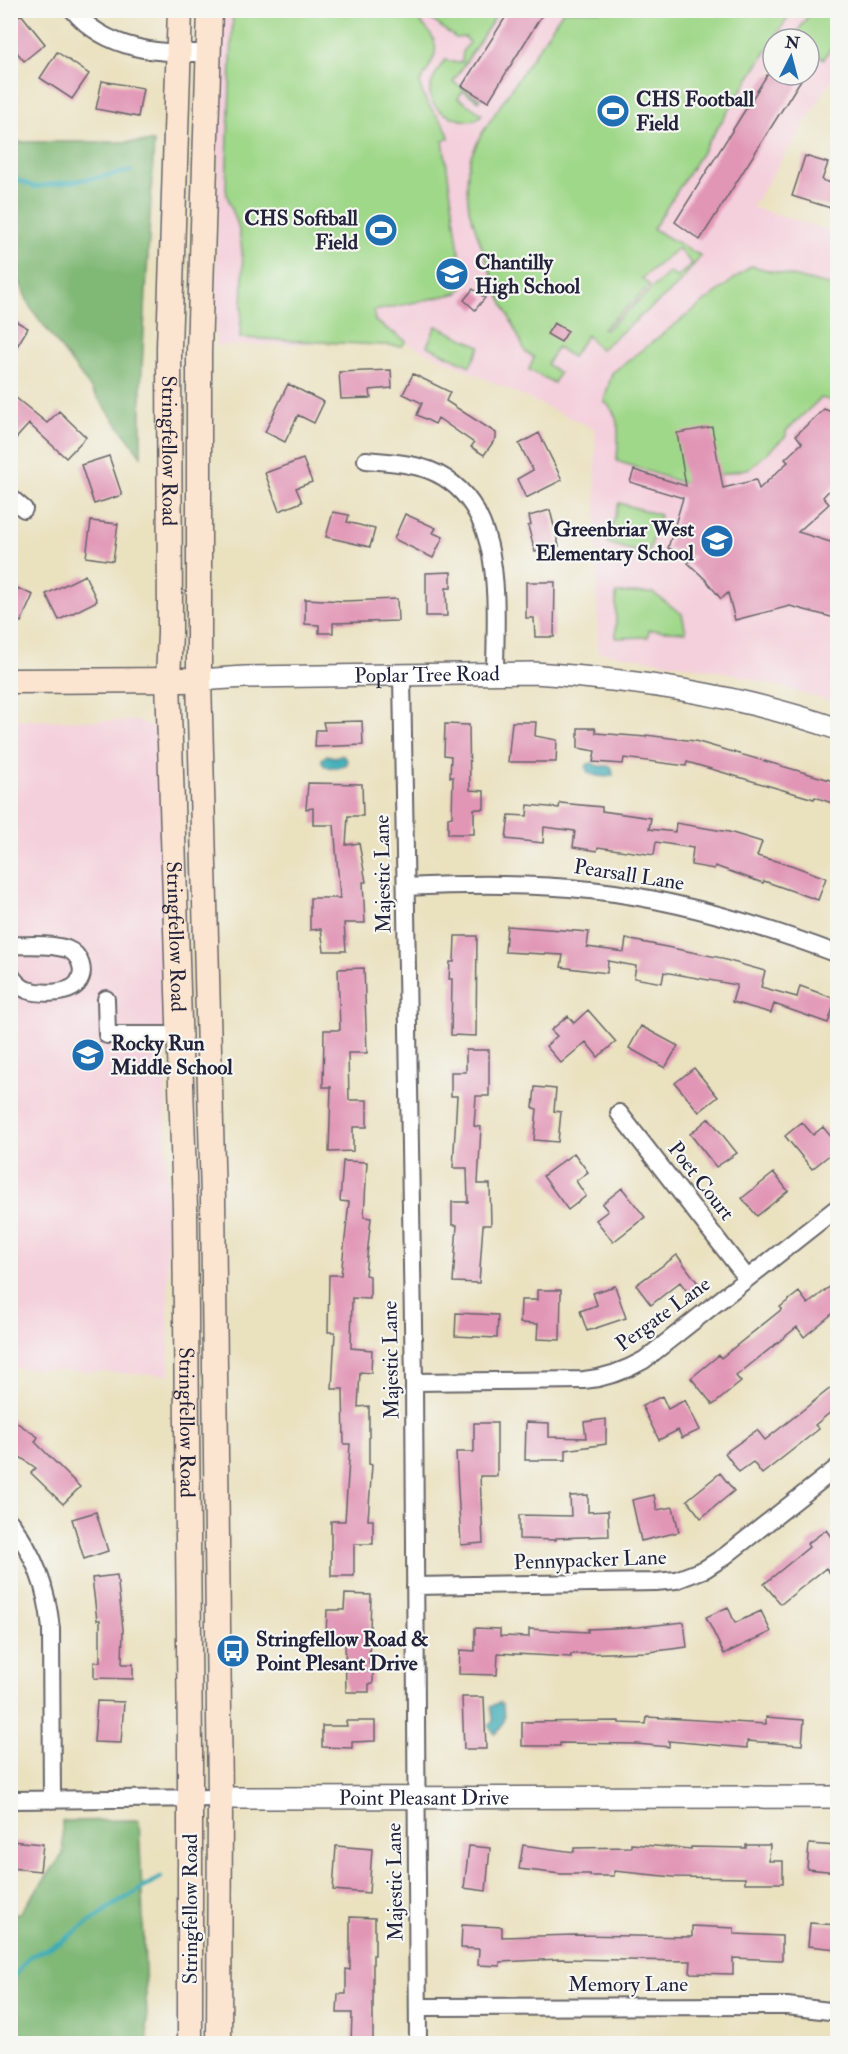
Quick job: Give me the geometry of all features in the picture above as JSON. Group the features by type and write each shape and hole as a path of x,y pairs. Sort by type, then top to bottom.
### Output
{"main road":[{"name":"Stringfellow Road","path":"180,10 169,347 170,632 168,680 185,1220 189,2043"},
{"name":"Stringfellow Road","path":"210,10 199,352 199,680 213,1199 220,1798 219,2043"},
{"name":"Poplar Tree Road","path":"10,681 199,680"}],"street":[{"path":"73,10 90,27 120,43 177,53 209,53"},
{"path":"366,460 415,466 431,471 459,490 480,518 493,560 495,674"},
{"path":"10,497 24,509"},
{"name":"Poplar Tree Road","path":"199,680 245,677 534,673 581,676 672,687 748,703 837,729"},
{"name":"Majestic Lane","path":"402,676 414,1382 418,2043"},
{"name":"Pearsall Lane","path":"406,887 543,886 632,896 722,916 837,954"},
{"path":"10,945 67,949 80,960 82,969 76,985 54,992 27,989 18,984 10,974"},
{"path":"106,999 107,1035 180,1035"},
{"name":"Poet Court","path":"619,1113 747,1278"},
{"name":"Pergate Lane","path":"414,1382 584,1380 616,1374 644,1360 837,1207"},
{"name":"Pennypacker Lane","path":"415,1586 656,1582 687,1577 725,1556 837,1467"},
{"path":"10,1522 34,1559 49,1606 52,1800"},
{"name":"Point Pleasant Drive","path":"10,1800 189,1797 837,1797"},
{"name":"Memory Lane","path":"419,2007 787,2006 837,2012"}],"shaded area":[{"name":"Chantilly High School","path":"220,11 837,11 837,72 752,207 837,233 837,703 734,674 598,652 595,429 402,341 216,346"},
{"name":"Rocky Run Middle School","path":"11,720 139,721 154,728 161,742 169,1375 11,1368"}],"green space":[{"path":"233,11 407,11 431,34 435,53 420,83 426,100 444,125 449,138 443,140 464,285 458,293 374,311 375,321 406,341 402,346 240,338 243,284 241,244 238,225 226,187"},
{"path":"420,11 499,11 453,82 480,99 479,101 463,91 458,98 482,114 476,120 453,118 439,110 434,104 430,90 438,71 445,60 462,62 463,50 469,42 465,37 456,38"},
{"path":"563,11 792,11 782,27 761,27 761,60 653,229 701,256 675,288 600,350 587,335 572,357 557,347 547,364 559,373 554,383 529,370 534,357 526,353 497,291 469,210 467,187 471,156 482,133","holes":["678,248 692,264 676,278 670,272 609,327 603,329 650,286 642,278"]},
{"path":"811,11 837,11 837,38 824,59 821,57 821,27 801,27"},
{"path":"10,127 17,142 154,142 141,387 141,456 30,307 11,261"},
{"path":"751,266 837,287 837,402 821,398 786,431 786,436 750,468 683,483 617,461 617,421 604,401 612,373"},
{"path":"436,326 480,346 470,366 427,346"},
{"path":"619,503 660,515 648,555 607,543"},
{"path":"616,593 653,593 682,614 686,632 649,630 648,637 616,638"},
{"path":"139,1820 148,2043 11,2043 11,1914 20,1913 63,1854 62,1821"}],"water":[{"path":"327,755 334,757 342,755 347,760 347,764 338,768 326,767 322,759"},
{"path":"592,763 598,766 610,766 613,775 604,777 588,773 586,767"},
{"path":"499,1702 503,1705 503,1721 495,1734 489,1726 493,1721 491,1707"}],"building":[{"path":"510,10 545,10 488,102 462,86"},
{"path":"21,14 45,44 24,61 10,44 10,23"},
{"path":"57,52 89,74 72,99 40,78"},
{"path":"102,81 143,88 138,117 96,109"},
{"path":"761,85 761,87 796,87 700,240 675,222"},
{"path":"805,156 828,163 822,180 837,185 837,210 792,196"},
{"path":"473,289 485,298 475,310 464,300"},
{"path":"10,318 28,328 10,358"},
{"path":"554,323 568,331 561,342 547,334"},
{"path":"391,370 392,388 370,390 371,398 341,399 339,372"},
{"path":"413,374 450,392 446,401 496,433 496,438 484,455 471,447 474,443 438,418 435,424 417,415 422,403 403,394"},
{"path":"288,384 324,402 314,423 298,415 285,442 265,432"},
{"path":"10,393 47,423 59,411 86,437 66,458 29,424 10,445"},
{"path":"824,409 837,414 837,482 823,497 829,504 798,532 837,544 835,618 790,606 735,620 728,593 721,599 688,563 695,557 668,548 683,498 630,482 634,470 686,486 677,433 712,427 723,488 756,480 759,489 788,462 785,459 802,443 796,435"},
{"path":"539,433 562,480 526,498 517,479 533,470 519,444"},
{"path":"109,456 122,495 94,504 81,465"},
{"path":"303,459 312,482 296,488 302,502 279,511 265,473"},
{"path":"550,510 559,546 535,552 528,526 531,525 529,516"},
{"path":"333,512 349,515 347,522 375,529 370,547 326,537"},
{"path":"405,514 436,528 433,533 443,537 433,558 394,539"},
{"path":"91,521 118,524 113,561 86,557"},
{"path":"451,572 451,588 446,588 447,616 426,616 426,573"},
{"path":"85,575 97,601 59,620 46,594"},
{"path":"526,582 555,582 554,637 535,637 534,618 526,618"},
{"path":"10,585 33,595 21,622 10,617"},
{"path":"305,599 344,601 397,599 398,621 333,623 333,633 319,633 319,625 305,624"},
{"path":"362,721 363,745 315,747 316,730 325,730 323,722"},
{"path":"512,722 536,722 535,736 557,740 556,762 508,762"},
{"path":"445,724 469,725 470,790 484,791 484,809 474,809 474,834 448,834 448,818 452,817 453,777 450,777 451,756 444,755"},
{"path":"578,728 595,728 596,733 646,737 646,735 695,741 837,782 837,805 687,762 686,766 624,758 623,764 593,762 595,751 578,748"},
{"path":"308,783 362,784 363,816 348,816 346,845 359,843 366,882 363,882 365,923 344,923 346,951 324,951 321,929 310,930 310,898 340,898 334,825 313,825 313,808 306,809"},
{"path":"560,803 602,807 602,811 651,818 649,829 675,832 676,823 729,832 762,842 757,856 826,878 818,900 715,866 714,869 691,865 693,848 656,842 654,855 598,847 597,851 573,847 575,831 544,827 543,843 506,839 509,815 527,816 528,805 559,808"},
{"path":"507,926 589,932 587,947 624,952 626,939 722,958 765,971 761,987 797,997 800,986 836,999 828,1023 774,1004 771,1013 732,1002 737,985 664,972 662,983 634,978 636,966 608,961 607,973 561,967 563,955 505,952"},
{"path":"455,936 477,936 476,1036 451,1035 452,979 449,979 450,962 454,962"},
{"path":"364,968 367,1053 348,1053 349,1100 367,1100 367,1127 353,1127 353,1151 329,1152 331,1087 323,1087 324,1030 340,1030 338,969"},
{"path":"588,1010 616,1042 598,1057 586,1042 561,1063 546,1046 557,1036 551,1030 568,1016 574,1023"},
{"path":"641,1026 678,1046 665,1068 629,1048"},
{"path":"466,1050 489,1050 489,1096 476,1096 474,1126 481,1127 478,1184 490,1184 491,1225 483,1225 479,1283 453,1282 457,1225 452,1225 452,1202 468,1202 467,1168 453,1168 457,1096 451,1096 451,1072 466,1072"},
{"path":"694,1068 718,1097 699,1112 675,1083"},
{"path":"535,1087 556,1089 554,1111 561,1112 558,1142 534,1140 537,1109 533,1108"},
{"path":"709,1118 737,1153 716,1167 690,1134"},
{"path":"802,1122 813,1135 823,1127 837,1144 837,1149 812,1169 785,1136"},
{"path":"574,1153 588,1172 576,1181 586,1196 568,1210 543,1176"},
{"path":"343,1161 367,1162 364,1217 371,1218 365,1275 370,1276 370,1299 352,1298 351,1348 372,1350 371,1373 360,1372 358,1407 369,1406 369,1464 372,1465 368,1520 373,1520 373,1544 354,1544 354,1576 331,1576 331,1521 345,1521 350,1444 344,1444 343,1389 332,1389 335,1332 328,1332 329,1275 341,1275 349,1202 340,1201"},
{"path":"774,1173 788,1191 757,1216 742,1198"},
{"path":"622,1188 645,1217 613,1242 596,1220 608,1211 602,1204"},
{"path":"677,1255 703,1290 692,1298 680,1282 651,1305 636,1285"},
{"path":"837,1281 837,1310 804,1337 797,1327 736,1376 741,1382 713,1405 691,1378 719,1355 721,1358 782,1309 780,1307 799,1292 808,1304"},
{"path":"615,1286 626,1318 587,1331 580,1311 597,1305 593,1293"},
{"path":"537,1290 561,1290 560,1340 537,1339 538,1324 520,1323 521,1300 537,1300"},
{"path":"456,1313 498,1315 497,1338 455,1336"},
{"path":"837,1383 837,1407 815,1425 819,1429 762,1474 753,1462 739,1472 725,1453 757,1430 765,1440"},
{"path":"662,1396 668,1409 685,1400 700,1430 682,1438 678,1430 659,1440 642,1406"},
{"path":"10,1418 38,1437 35,1442 80,1487 63,1504 31,1473 36,1468 10,1450"},
{"path":"606,1419 606,1444 566,1450 566,1460 525,1460 526,1422 549,1423 549,1437 586,1438 584,1422"},
{"path":"474,1423 497,1423 497,1476 480,1476 483,1543 461,1545 456,1452 474,1452"},
{"path":"720,1473 734,1491 701,1518 687,1500"},
{"path":"588,1495 588,1512 608,1511 609,1536 556,1538 556,1540 519,1539 519,1515 571,1516 570,1496"},
{"path":"654,1495 657,1510 673,1507 679,1532 641,1541 632,1500"},
{"path":"96,1512 108,1551 84,1559 72,1519"},
{"path":"826,1530 837,1545 837,1583 826,1568 781,1604 764,1584 809,1547 807,1544"},
{"path":"117,1575 123,1629 122,1664 133,1664 133,1679 94,1678 94,1662 100,1662 100,1620 97,1620 92,1578"},
{"path":"345,1594 371,1595 369,1664 373,1664 373,1684 369,1684 369,1692 346,1692 345,1638 326,1637 327,1610 344,1610"},
{"path":"728,1607 735,1623 761,1611 771,1632 724,1654 706,1617"},
{"path":"684,1622 687,1647 648,1652 571,1654 571,1657 498,1653 497,1675 459,1674 460,1650 475,1651 475,1628 500,1629 500,1636 529,1637 529,1629 588,1632 588,1629"},
{"path":"462,1697 484,1697 486,1749 464,1749"},
{"path":"97,1701 124,1702 121,1743 94,1742"},
{"path":"647,1717 766,1724 766,1717 804,1720 802,1745 747,1741 747,1748 669,1741 669,1747 637,1744 560,1743 560,1746 522,1746 522,1722 619,1721 619,1723 646,1724"},
{"path":"346,1721 375,1721 375,1741 352,1742 352,1748 322,1747 322,1726 347,1726"},
{"path":"10,1841 43,1844 40,1871 10,1868"},
{"path":"631,1844 691,1849 691,1847 746,1848 746,1845 770,1845 769,1861 783,1861 783,1883 745,1883 745,1878 674,1877 614,1871 614,1876 590,1876 590,1874 561,1874 519,1869 523,1845 574,1852 574,1848 631,1847"},
{"path":"809,1844 837,1846 837,1872 807,1869"},
{"path":"336,1846 372,1849 369,1893 333,1890"},
{"path":"469,1846 490,1848 486,1891 464,1888"},
{"path":"350,1917 375,1918 373,2043 351,2043 352,2013 337,2013 338,1994 346,1994 346,1969 350,1970"},
{"path":"810,1923 837,1925 837,1949 808,1946"},
{"path":"462,1925 502,1927 502,1937 576,1935 692,1937 692,1926 734,1928 734,1934 782,1936 782,1960 733,1958 733,1974 690,1973 691,1961 560,1959 500,1962 500,1966 478,1965 479,1949 461,1948"}],"waterway":[{"path":"10,177 35,187 130,171"},
{"path":"10,1983 29,1957 61,1942 114,1905 161,1877"}],"place":[{"name":"CHS Football Field","path":"613,111"},
{"name":"CHS Softball Field","path":"381,230"},
{"name":"Chantilly High School","path":"452,274"},
{"name":"Greenbriar West Elementary School","path":"717,541"},
{"name":"Rocky Run Middle School","path":"88,1055"},
{"name":"Stringfellow Road & Point Plesant Drive","path":"233,1651"}]}
